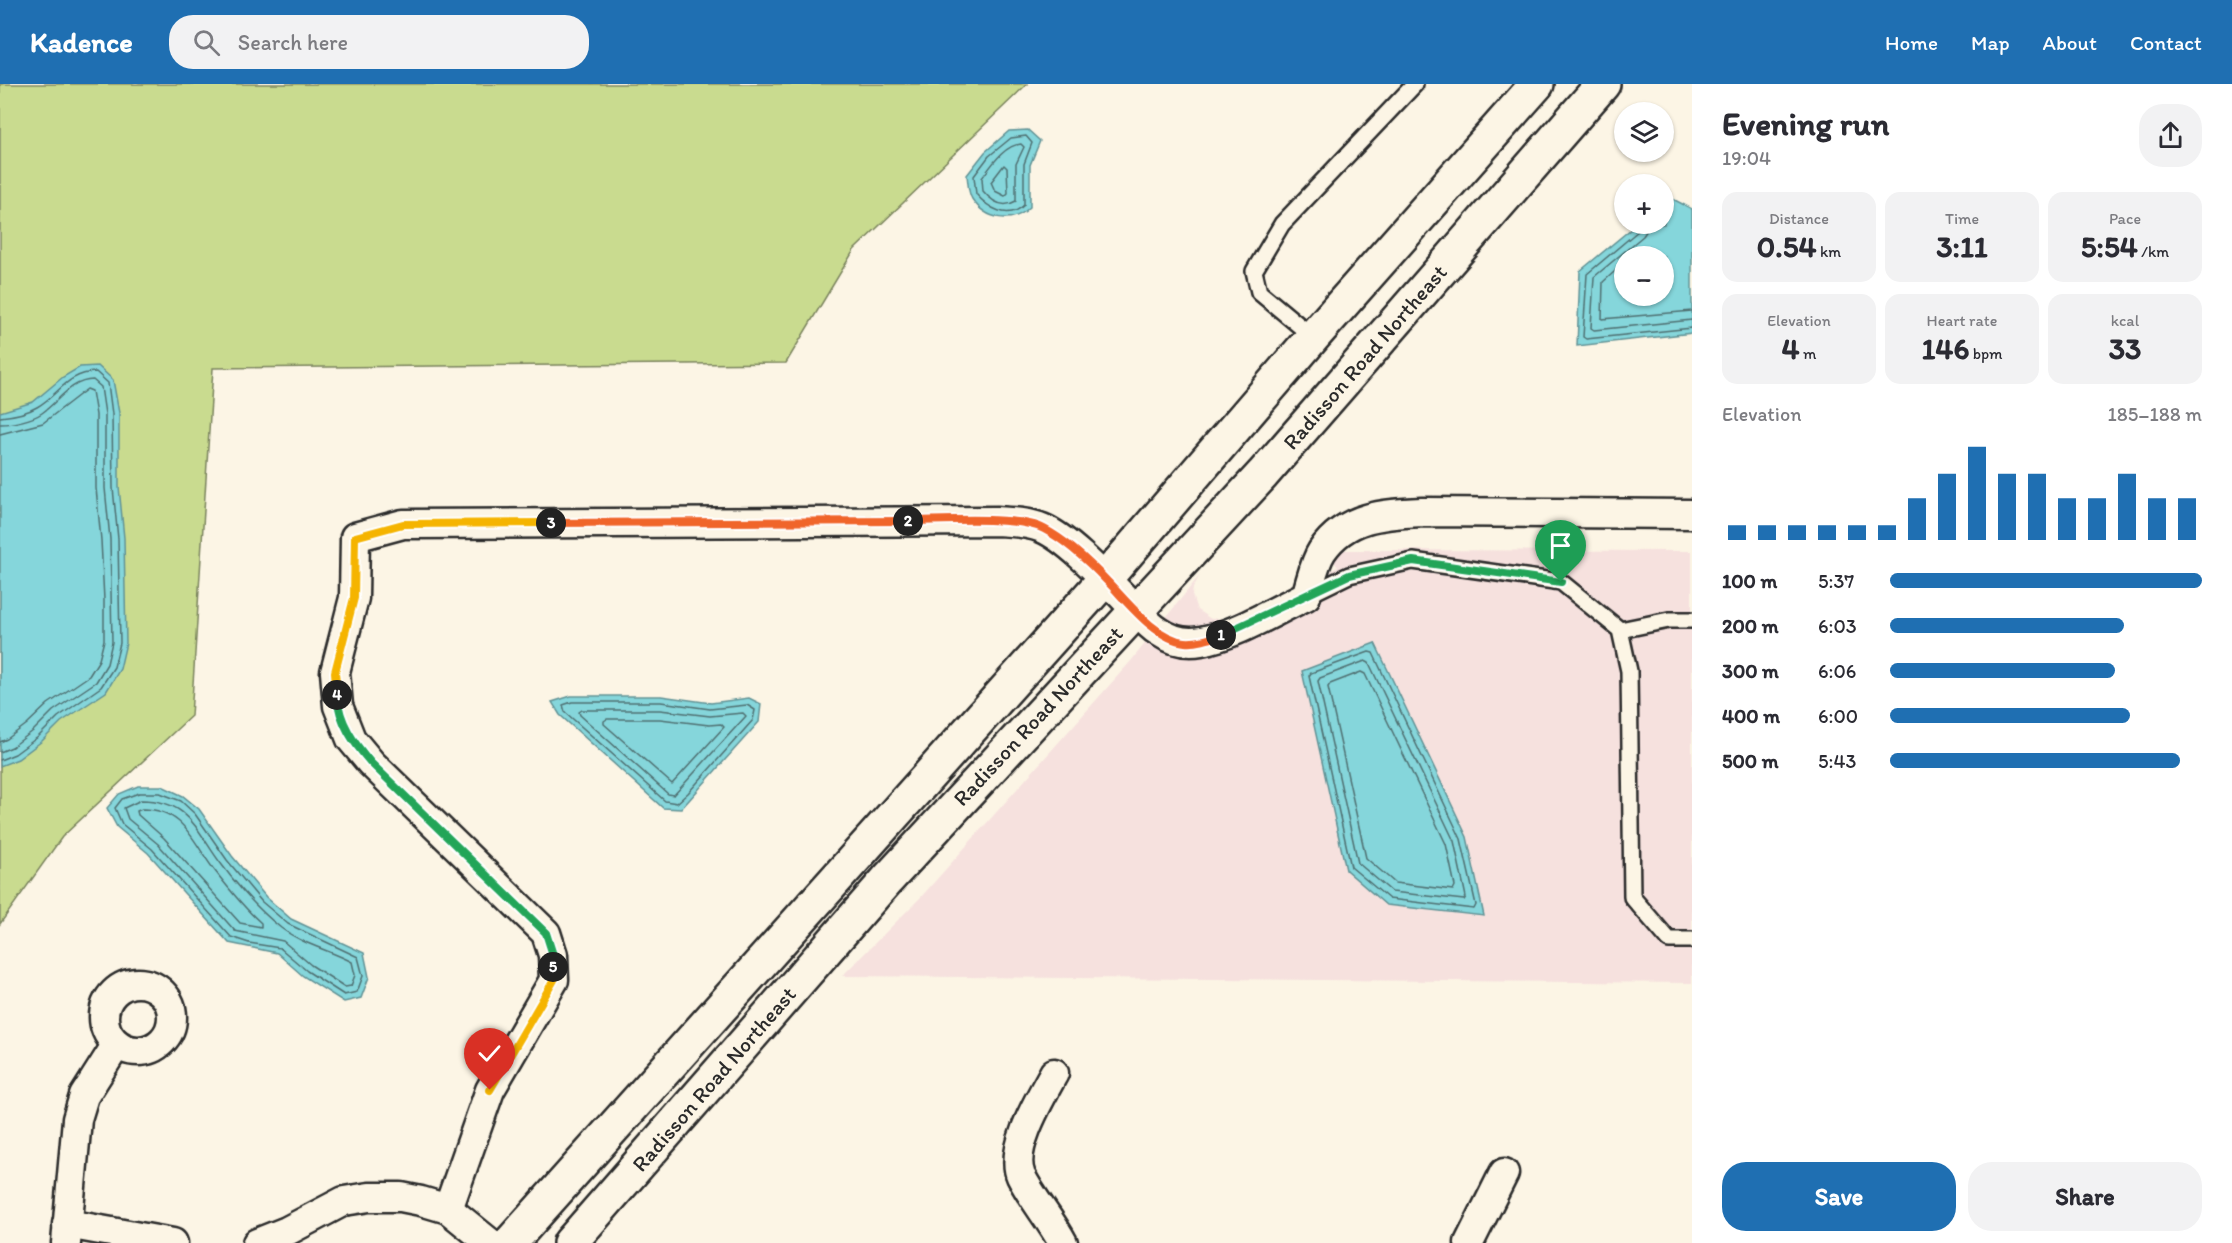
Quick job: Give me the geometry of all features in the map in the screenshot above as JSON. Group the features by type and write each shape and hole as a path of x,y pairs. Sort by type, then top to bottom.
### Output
{"main road":[{"name":"Radisson Road Northeast","path":"510,1243 1105,579 1313,337 1537,84"},
{"name":"Radisson Road Northeast","path":"570,1243 887,880 1135,609 1263,474 1603,84"}],"street":[{"path":"448,1209 490,1090 554,980 553,955 546,933 371,763 351,739 338,706 335,672 354,598 355,537 403,524 997,521 1023,523 1042,527 1062,539 1156,630 1184,642 1201,641 1230,632 1306,596 1321,553 1339,531 1358,520 1384,514 1422,512 1692,514"},
{"path":"117,1044 84,1096 77,1119 67,1234 173,1243"},
{"path":"1054,1073 1030,1118 1020,1146 1020,1174 1055,1226 1063,1243"},
{"path":"1468,1243 1504,1173"},
{"path":"257,1243 287,1231 344,1201 369,1197 401,1197 448,1209 490,1243"}],"lane":[{"path":"1313,337 1259,292 1254,271 1282,224 1415,84"},
{"path":"1306,596 1349,575 1413,561 1561,582 1620,630 1629,671 1632,897 1669,940 1692,940"},
{"path":"1620,630 1669,620 1692,620"}],"shaded area":[{"path":"1340,550 1692,551 1692,983 842,976 921,897 1131,661 1200,575 1192,595 1197,610 1211,619 1224,618 1304,580 1338,567 1333,561"}],"green space":[{"path":"0,84 1027,84 854,250 786,363 213,368 191,716 62,837 0,924"}],"water":[{"path":"1028,130 1040,141 1030,165 1030,207 1023,213 1007,218 992,216 984,212 972,199 967,175 985,152 1009,131"},
{"path":"1674,200 1692,209 1692,333 1577,346 1580,271 1625,234 1674,234"},
{"path":"98,366 113,380 119,413 119,487 124,538 126,643 120,669 106,692 61,722 42,741 18,759 0,766 0,412 33,402 63,377 80,367"},
{"path":"1375,643 1467,837 1484,916 1386,905 1346,870 1302,671"},
{"path":"571,696 661,696 711,703 749,698 761,704 759,722 681,809 663,808 560,715 552,702"},
{"path":"138,786 162,786 183,796 199,809 232,856 266,897 291,919 364,953 369,977 361,998 344,1002 303,976 277,953 229,943 148,853 117,827 107,808 119,794"}],"route":[{"path":"490,1090 554,980 553,955 546,933 371,763 351,739 338,706 335,672 354,598 355,537 403,524 997,521 1023,523 1042,527 1062,539 1156,630 1184,642 1201,641 1230,632 1349,575 1413,561 1561,582"}]}
